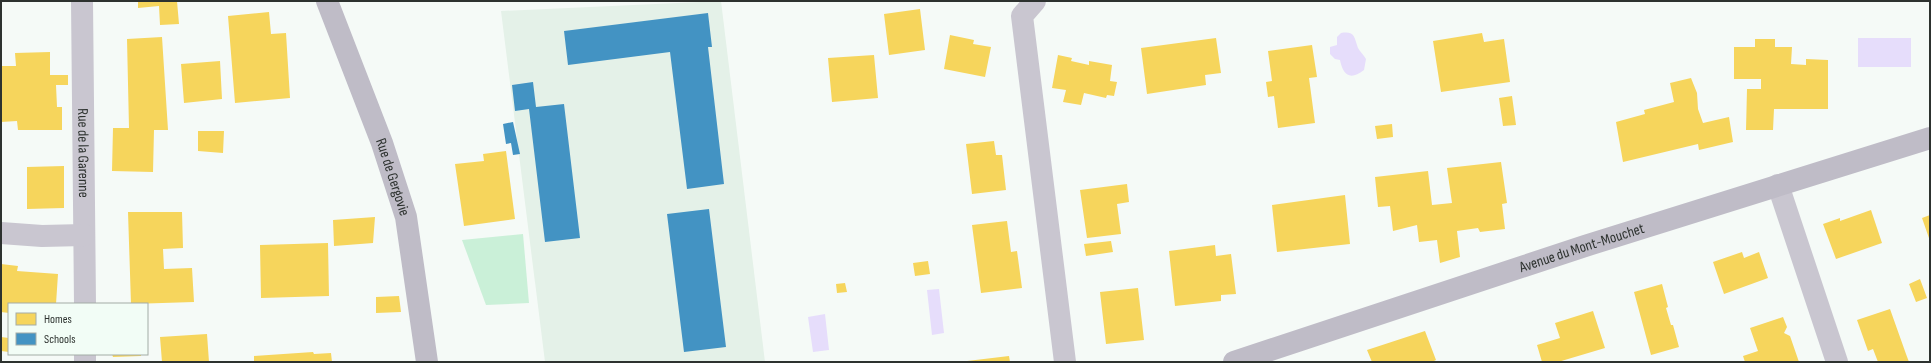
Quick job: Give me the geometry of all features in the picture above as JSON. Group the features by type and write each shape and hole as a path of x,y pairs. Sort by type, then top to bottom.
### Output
{"main road":[{"name":"Rue de Gergovie","path":"327,1 382,143 406,217 427,362"},
{"name":"Avenue du Mont-Mouchet","path":"1234,362 1585,246 1930,138"}],"street":[{"name":"Rue de la Garenne","path":"82,1 84,303"},
{"path":"1035,1 1022,16 1065,362"},
{"path":"1778,185 1837,362"},
{"path":"1,233 42,236 84,235"}],"shaded area":[{"path":"721,1 765,362 545,362 501,11"},
{"path":"1341,33 1349,33 1355,38 1358,48 1366,59 1364,70 1355,75 1351,76 1345,73 1340,60 1335,59 1330,54 1330,47 1337,45 1337,37"},
{"path":"1858,38 1911,38 1911,67 1858,67"},
{"path":"939,289 944,333 932,335 927,290"},
{"path":"825,314 829,350 813,352 808,317"}],"green space":[{"path":"523,234 529,303 486,305 462,240"}],"building: Homes":[{"path":"138,1 177,1 179,24 160,25 159,6 138,8"},
{"path":"920,9 925,50 889,55 884,14"},
{"path":"269,12 271,34 286,33 290,98 235,103 228,16"},
{"path":"1482,33 1484,42 1504,39 1510,82 1441,92 1433,41"},
{"path":"950,35 974,40 973,44 991,47 985,77 944,69"},
{"path":"162,37 168,130 154,130 153,172 112,171 113,128 129,128 127,39"},
{"path":"1216,38 1221,73 1205,75 1206,85 1147,94 1141,48"},
{"path":"1755,39 1775,39 1775,47 1792,47 1791,64 1806,65 1806,59 1828,60 1828,109 1774,109 1773,130 1746,130 1747,89 1761,89 1761,79 1734,79 1734,47 1755,47"},
{"path":"1312,45 1317,77 1309,78 1315,123 1278,128 1274,96 1268,97 1266,82 1272,81 1268,51"},
{"path":"50,52 50,75 68,75 68,85 56,85 57,107 62,107 62,130 18,130 17,121 1,122 1,66 16,66 15,53"},
{"path":"874,55 878,98 832,102 828,58"},
{"path":"1058,55 1072,58 1071,61 1089,65 1089,61 1112,65 1110,81 1117,82 1114,96 1107,95 1106,98 1084,93 1081,105 1063,102 1066,90 1052,88"},
{"path":"220,61 222,99 184,103 181,64"},
{"path":"1691,78 1697,93 1698,109 1703,123 1729,117 1733,142 1699,150 1698,144 1623,162 1616,122 1645,114 1644,110 1674,102 1670,83"},
{"path":"1512,96 1516,125 1503,126 1499,98"},
{"path":"1392,124 1393,137 1377,139 1375,126"},
{"path":"198,131 224,131 223,153 198,151"},
{"path":"994,141 996,155 1002,155 1006,190 972,194 966,144"},
{"path":"506,151 515,219 464,226 455,164 484,161 483,154"},
{"path":"1501,162 1507,203 1502,204 1505,229 1480,232 1478,228 1457,231 1460,257 1440,263 1437,240 1419,242 1417,225 1393,231 1390,206 1378,207 1375,177 1428,171 1432,205 1452,203 1447,168"},
{"path":"64,166 64,208 27,209 27,167"},
{"path":"1127,184 1129,202 1117,204 1121,234 1087,238 1080,190"},
{"path":"1345,195 1350,244 1277,252 1272,205"},
{"path":"1871,210 1882,243 1836,259 1823,224 1840,218 1840,221"},
{"path":"128,212 182,212 183,248 163,249 164,269 192,268 194,302 131,303"},
{"path":"1930,215 1930,241 1922,218"},
{"path":"375,217 373,243 334,246 333,220"},
{"path":"1007,221 1011,252 1017,251 1022,288 981,293 972,225"},
{"path":"1111,241 1113,252 1086,256 1084,244"},
{"path":"328,243 329,296 261,298 260,245"},
{"path":"1215,245 1216,256 1231,254 1236,294 1221,295 1221,301 1175,306 1169,251"},
{"path":"1742,252 1744,258 1759,252 1768,278 1724,294 1713,262"},
{"path":"928,261 930,274 915,276 913,263"},
{"path":"1,264 18,266 17,271 58,274 56,303 8,303 8,313 1,312"},
{"path":"1920,279 1927,298 1916,302 1909,284"},
{"path":"845,283 847,292 837,293 836,284"},
{"path":"1662,284 1668,307 1666,308 1671,325 1673,325 1679,347 1651,355 1634,292"},
{"path":"1138,288 1144,340 1106,344 1100,292"},
{"path":"399,296 401,312 376,313 376,297"},
{"path":"1890,309 1909,362 1878,362 1873,349 1868,351 1857,320"},
{"path":"1593,311 1605,348 1558,362 1542,362 1537,345 1560,338 1555,323"},
{"path":"1783,317 1787,327 1784,333 1790,336 1799,362 1745,362 1743,356 1758,351 1750,328"},
{"path":"1425,331 1436,360 1432,362 1372,362 1367,350"},
{"path":"207,334 209,362 162,362 160,337"},
{"path":"1,337 8,338 8,352 1,351"},
{"path":"313,352 314,354 331,353 332,362 254,362 254,356"},
{"path":"112,355 141,355 141,356 113,357"},
{"path":"1009,356 1010,362 967,362 967,361"}],"building: Schools":[{"path":"708,13 712,47 708,47 724,184 687,189 670,52 568,65 564,31"},
{"path":"533,82 536,107 564,104 580,238 545,242 529,109 515,111 512,85"},
{"path":"513,122 520,154 513,155 511,143 506,144 503,124"},
{"path":"709,209 726,347 684,352 667,214"}]}
